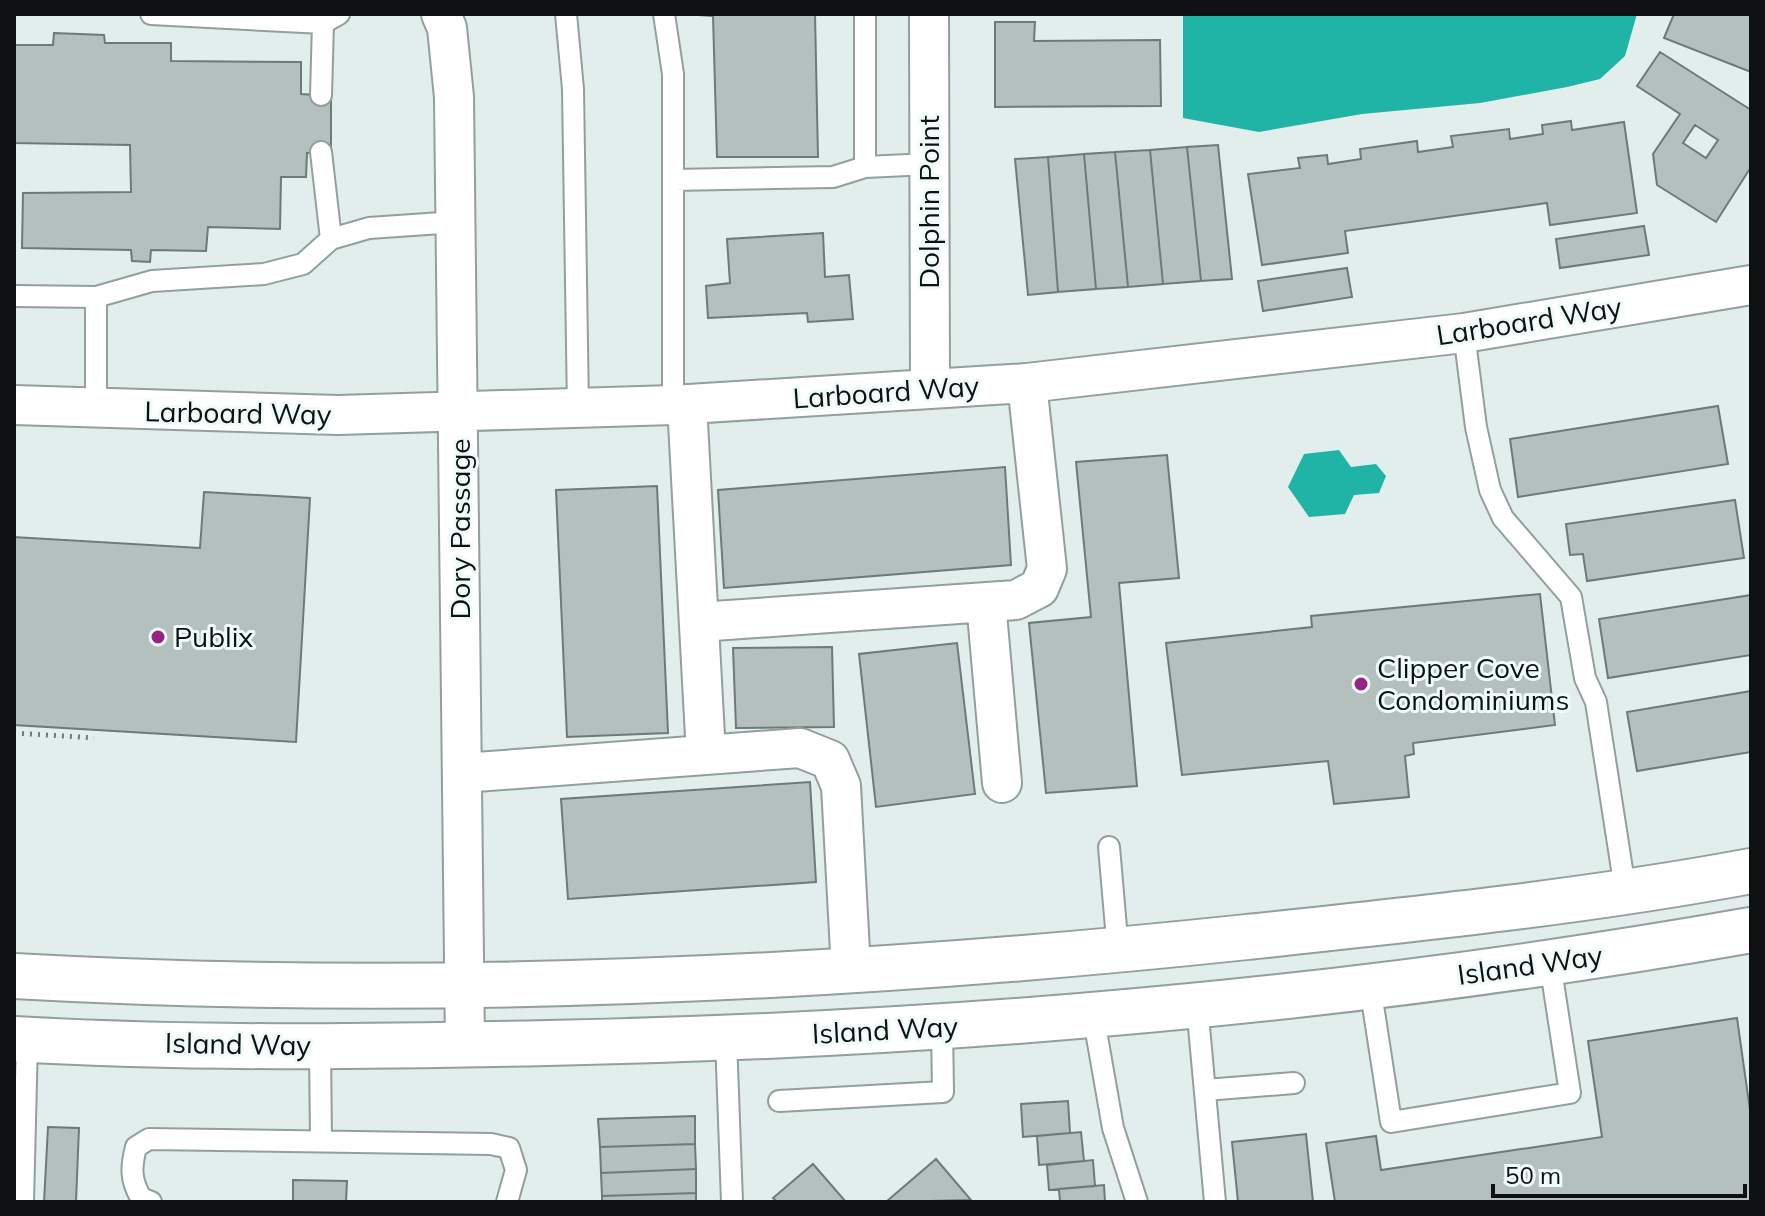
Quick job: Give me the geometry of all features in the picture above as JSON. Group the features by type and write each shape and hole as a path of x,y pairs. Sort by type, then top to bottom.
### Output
{"street":[{"name":"Dory Passage","path":"441,14 447,28 454,97 465,1045"},
{"name":"Dolphin Point","path":"929,14 930,389"},
{"name":"Larboard Way","path":"14,405 96,410 338,415 680,405 1027,383 1464,333 1751,285"},
{"path":"699,622 1016,600 1039,588 1047,569 1027,383"},
{"path":"680,405 699,622 706,755"},
{"path":"986,602 1002,783"},
{"path":"462,773 800,748 830,760 841,786 851,970"},
{"name":"Island Way","path":"14,976 464,984 851,970 1118,951 1626,895 1751,871"},
{"name":"Island Way","path":"21,1039 320,1046 465,1045 726,1039 942,1027 1197,1005 1370,986 1550,963 1751,930"},
{"path":"1108,1013 1118,951"}],"lane":[{"path":"151,14 331,18 321,95"},
{"path":"566,14 573,89 578,409"},
{"path":"664,14 673,74 680,405"},
{"path":"865,14 865,167"},
{"path":"321,152 331,239"},
{"path":"673,180 833,177 865,167 929,164"},
{"path":"14,296 96,297 152,281 264,274 303,264 331,239 369,228 456,222"},
{"path":"96,297 96,410"},
{"path":"1464,333 1476,427 1490,490 1503,518 1571,597 1585,678 1599,716 1626,895"},
{"path":"1109,847 1118,951"},
{"path":"1370,986 1391,1122 1570,1093 1550,963"},
{"path":"1197,1005 1215,1202"},
{"path":"1108,1013 1113,1128 1137,1202"},
{"path":"779,1101 943,1092 942,1027"},
{"path":"21,1039 23,1202"},
{"path":"726,1039 732,1202"},
{"path":"320,1046 321,1141"},
{"path":"1205,1090 1294,1083"},
{"path":"151,1202 141,1198 136,1191 131,1165 136,1147 149,1139 491,1144 509,1148 516,1170 507,1202"}],"path":[{"path":"14,733 94,738"}],"water":[{"path":"1183,14 1637,14 1625,56 1600,79 1480,103 1362,114 1259,132 1183,118"},
{"path":"1339,450 1351,467 1376,464 1386,476 1379,493 1354,495 1345,514 1309,517 1288,487 1304,454"}],"building":[{"path":"683,14 815,14 818,157 717,157 713,16"},
{"path":"1014,14 1105,14 1014,15"},
{"path":"1674,14 1751,14 1751,72 1664,38"},
{"path":"995,22 1035,22 1034,41 1160,40 1161,106 995,107"},
{"path":"54,33 104,35 105,43 171,43 171,61 301,62 301,94 331,96 331,152 307,153 306,177 281,177 280,229 208,227 206,251 151,250 150,262 132,261 131,250 22,248 23,193 131,192 130,145 14,143 14,45 53,45"},
{"path":"1660,52 1751,110 1751,167 1716,222 1657,185 1653,154 1680,114 1637,86","holes":["1695,125 1718,140 1706,158 1683,143"]},
{"path":"1571,121 1572,130 1624,122 1637,213 1550,225 1547,203 1345,231 1348,253 1262,265 1248,174 1300,168 1298,158 1327,155 1328,164 1361,159 1360,149 1417,141 1418,152 1453,147 1451,136 1509,129 1510,139 1543,134 1542,125"},
{"path":"1218,145 1232,279 1201,281 1187,147"},
{"path":"1187,147 1201,281 1163,284 1150,150"},
{"path":"1150,150 1163,284 1128,287 1115,152"},
{"path":"1115,152 1128,287 1096,289 1084,154"},
{"path":"1084,154 1096,289 1058,292 1048,157"},
{"path":"1048,157 1058,292 1028,295 1015,159"},
{"path":"1644,226 1649,255 1560,268 1556,239"},
{"path":"823,233 825,277 849,275 853,319 808,322 807,313 708,318 706,286 730,283 727,239"},
{"path":"1347,268 1352,297 1263,311 1258,281"},
{"path":"1718,406 1728,464 1518,497 1510,439"},
{"path":"1167,455 1179,578 1119,583 1137,786 1046,793 1029,623 1091,617 1076,462"},
{"path":"1005,467 1011,565 724,588 718,490"},
{"path":"657,486 668,733 567,737 556,490"},
{"name":"Publix","path":"204,492 310,498 296,742 14,725 14,537 200,548"},
{"path":"1735,500 1744,558 1587,581 1583,554 1570,555 1566,524"},
{"name":"Clipper Cove Condominiums","path":"1540,594 1555,725 1413,743 1414,754 1405,756 1409,797 1334,804 1328,761 1182,775 1166,643 1312,627 1311,616"},
{"path":"1751,595 1751,655 1608,678 1599,619"},
{"path":"957,643 975,794 876,807 859,654"},
{"path":"832,647 834,727 736,728 733,648"},
{"path":"1751,691 1751,752 1637,771 1627,712"},
{"path":"810,782 816,882 568,899 561,799"},
{"path":"1737,1018 1751,1117 1751,1202 1335,1202 1326,1143 1376,1136 1381,1170 1602,1137 1588,1041"},
{"path":"1068,1101 1070,1133 1023,1137 1021,1104"},
{"path":"695,1116 695,1144 600,1147 598,1119"},
{"path":"48,1127 79,1128 76,1202 44,1202"},
{"path":"1081,1132 1084,1161 1039,1165 1037,1136"},
{"path":"1306,1134 1313,1202 1238,1202 1232,1142"},
{"path":"695,1144 696,1169 601,1173 600,1147"},
{"path":"936,1159 971,1200 886,1202"},
{"path":"1093,1160 1095,1186 1049,1190 1047,1165"},
{"path":"813,1164 846,1202 777,1202 773,1198"},
{"path":"696,1169 696,1193 602,1196 601,1173"},
{"path":"293,1180 347,1181 346,1202 293,1202"},
{"path":"1104,1185 1105,1202 1060,1202 1059,1189"},
{"path":"696,1193 696,1202 602,1202 602,1196"}],"place":[{"name":"Publix","path":"158,637"},
{"name":"Clipper Cove Condominiums","path":"1361,684"}]}
